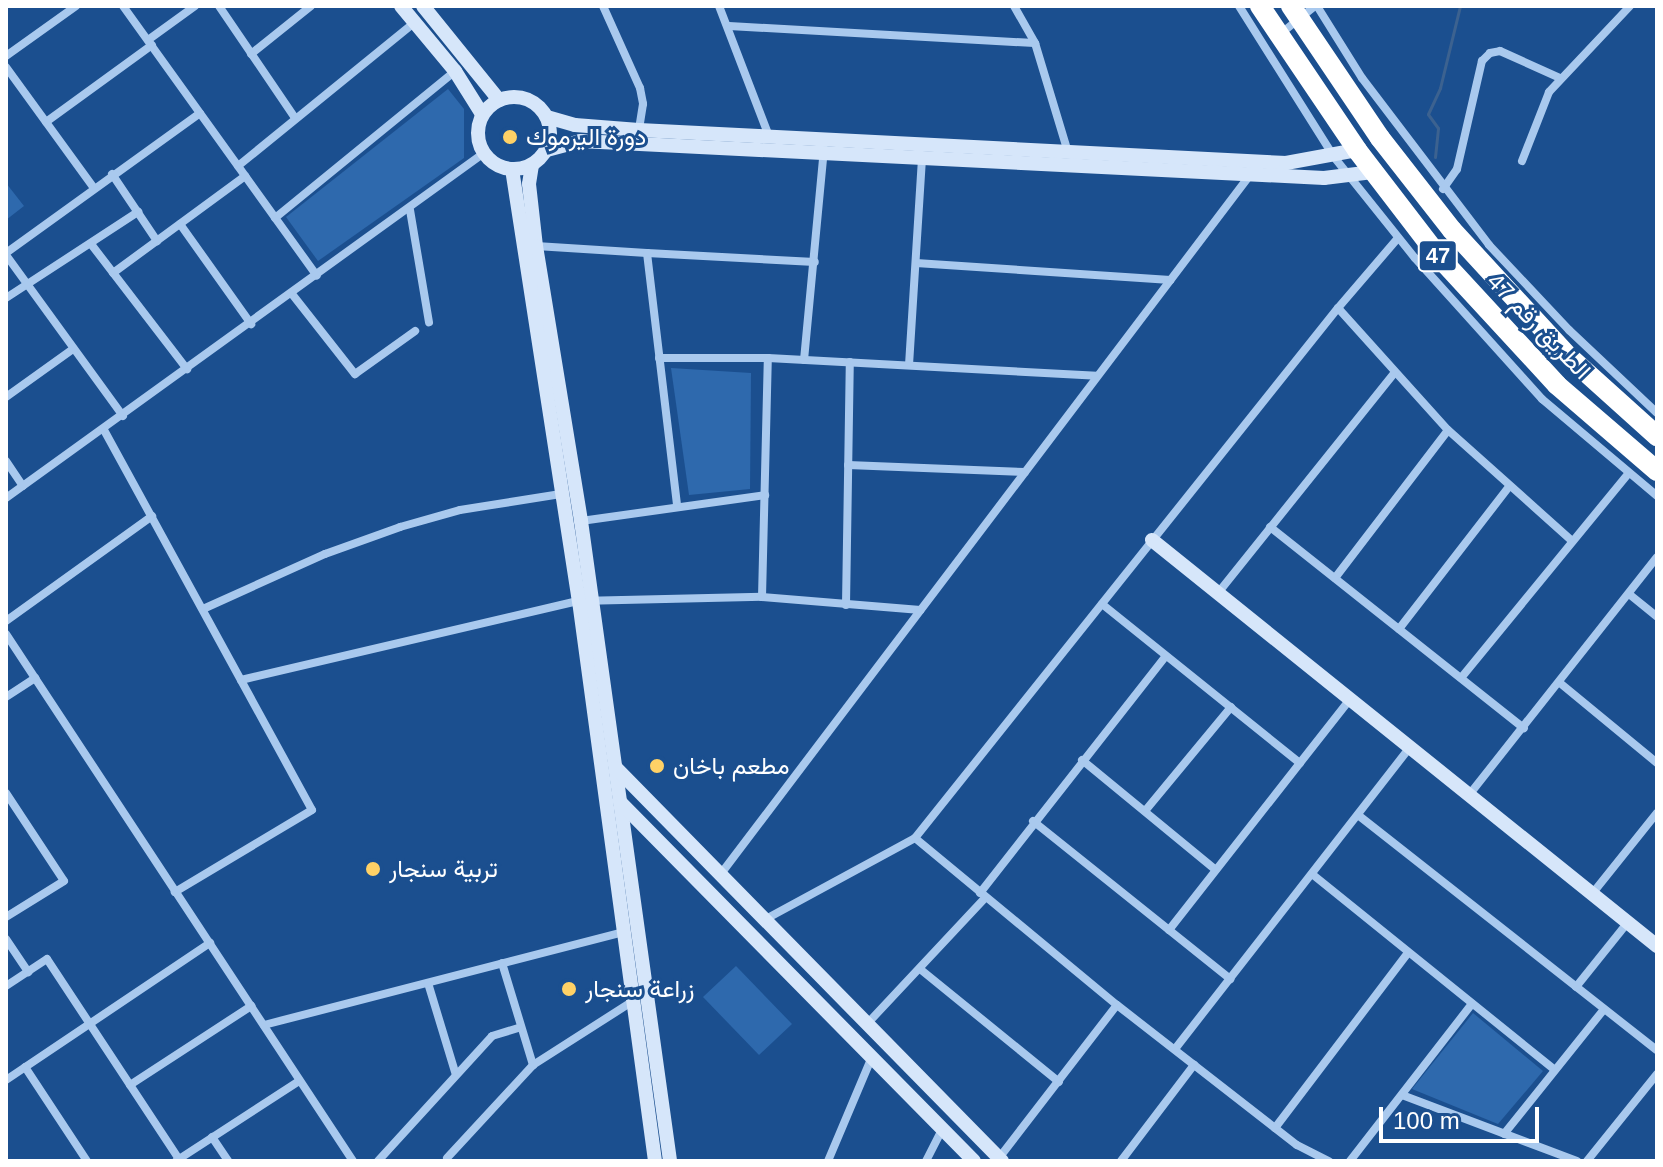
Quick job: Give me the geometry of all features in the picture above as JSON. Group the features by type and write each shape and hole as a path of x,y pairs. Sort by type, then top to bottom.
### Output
{"highway":[{"name":"الطريق رقم 47","path":"1260,6 1373,172 1422,252 1557,385 1657,471"},
{"name":"الطريق رقم 47","path":"1306,10 1380,138 1482,252 1568,356 1657,436"}],"street":[{"path":"6,56 76,6"},
{"path":"123,6 317,276"},
{"path":"46,122 195,6"},
{"path":"219,6 295,118"},
{"path":"251,54 311,6"},
{"path":"401,6 455,71 482,114"},
{"path":"423,6 499,100"},
{"path":"603,6 640,88 643,104 639,130"},
{"path":"719,6 769,136"},
{"path":"1014,6 1035,43 1068,152"},
{"path":"1239,6 1334,157 1398,238 1422,252 1515,372 1628,474 1657,496"},
{"path":"1522,161 1542,106 1560,78 1630,6"},
{"path":"1278,35 1306,10 1362,78 1443,189 1482,252 1657,413"},
{"path":"238,166 415,22"},
{"path":"729,26 1035,43"},
{"path":"1443,189 1457,169 1482,61 1490,53 1500,51 1560,78"},
{"path":"6,67 94,188"},
{"path":"275,218 455,71"},
{"path":"1357,150 1334,157 1286,163 639,130 575,125 547,117 532,101 521,97 499,100 482,114 478,137 484,153 501,167 512,169 532,165 547,150 580,141 1250,175 1348,176 1373,172"},
{"path":"123,416 6,254 200,113"},
{"path":"547,117 550,139 547,150"},
{"path":"804,360 825,139"},
{"path":"6,498 410,210 484,153"},
{"path":"909,365 922,158"},
{"path":"532,165 529,184 536,246 581,521 585,601 670,1161"},
{"path":"512,169 561,494 585,601 616,768 613,801 623,932 655,1161"},
{"path":"112,174 157,241"},
{"path":"720,875 1250,175"},
{"path":"113,273 245,176"},
{"path":"410,210 429,322"},
{"path":"6,298 138,212"},
{"path":"180,224 251,324"},
{"path":"764,920 915,838 1338,308 1398,238"},
{"path":"91,244 187,369"},
{"path":"536,246 815,262"},
{"path":"647,253 677,506"},
{"path":"916,263 1170,280"},
{"path":"292,294 355,374 415,331"},
{"path":"1338,308 1448,430 1508,488 1571,540"},
{"path":"6,397 73,349"},
{"path":"659,358 768,358 1097,376"},
{"path":"762,597 768,358"},
{"path":"846,605 850,362"},
{"path":"1218,593 1394,373"},
{"path":"104,430 312,810 175,892"},
{"path":"1335,578 1448,430"},
{"path":"6,461 23,486"},
{"path":"848,465 1025,472"},
{"path":"1461,678 1628,474"},
{"path":"1399,629 1508,488"},
{"path":"203,609 325,554 400,527 460,510 561,494"},
{"path":"581,521 765,495"},
{"path":"6,621 152,516"},
{"path":"1270,527 1524,728"},
{"path":"1152,540 1657,945"},
{"path":"1469,795 1657,557"},
{"path":"1629,594 1657,617"},
{"path":"241,680 585,601 762,597 920,610"},
{"path":"1102,604 1300,763"},
{"path":"6,634 353,1161"},
{"path":"867,1024 920,969 983,895 1033,821 1166,656"},
{"path":"6,697 35,678"},
{"path":"1560,683 1657,763"},
{"path":"1169,930 1350,699"},
{"path":"1145,811 1231,707"},
{"path":"1175,1049 1410,747"},
{"path":"1082,760 1216,870"},
{"path":"616,768 1000,1159 1117,1005"},
{"path":"6,793 64,881 6,917"},
{"path":"613,801 657,838 974,1161"},
{"path":"1592,894 1657,813"},
{"path":"1358,815 1657,1050"},
{"path":"1033,821 1230,979"},
{"path":"657,838 670,825"},
{"path":"915,838 1117,1005 1307,1152 1329,1161"},
{"path":"1312,874 1555,1070"},
{"path":"1576,987 1628,922"},
{"path":"264,1025 623,932"},
{"path":"6,939 28,972"},
{"path":"6,1080 210,943"},
{"path":"1275,1128 1408,953"},
{"path":"6,986 47,959 177,1160 299,1081"},
{"path":"502,963 533,1065"},
{"path":"920,969 1059,1082"},
{"path":"428,983 456,1075"},
{"path":"447,1158 533,1065 633,1001"},
{"path":"1350,1161 1472,1004"},
{"path":"130,1085 251,1006"},
{"path":"1504,1134 1604,1009"},
{"path":"378,1161 492,1036 521,1027"},
{"path":"828,1161 872,1057"},
{"path":"1121,1161 1194,1065"},
{"path":"25,1067 87,1161"},
{"path":"1587,1161 1657,1074"},
{"path":"1402,1095 1577,1161"},
{"path":"926,1161 942,1130"},
{"path":"212,1137 228,1161"}],"shaded area":[{"path":"448,89 464,109 464,158 318,261 286,217"},
{"path":"6,183 24,206 6,220"},
{"path":"671,368 751,373 750,489 689,495"},
{"path":"736,966 792,1024 759,1055 703,997"},
{"path":"1473,1013 1543,1071 1498,1124 1412,1089"}],"waterway":[{"path":"1435,157 1438,128 1428,114 1440,88 1460,6"}],"place":[{"name":"دورة اليرموك","path":"510,137"},
{"name":"مطعم باخان","path":"657,766"},
{"name":"تربية سنجار","path":"373,869"},
{"name":"زراعة سنجار","path":"569,989"}]}
